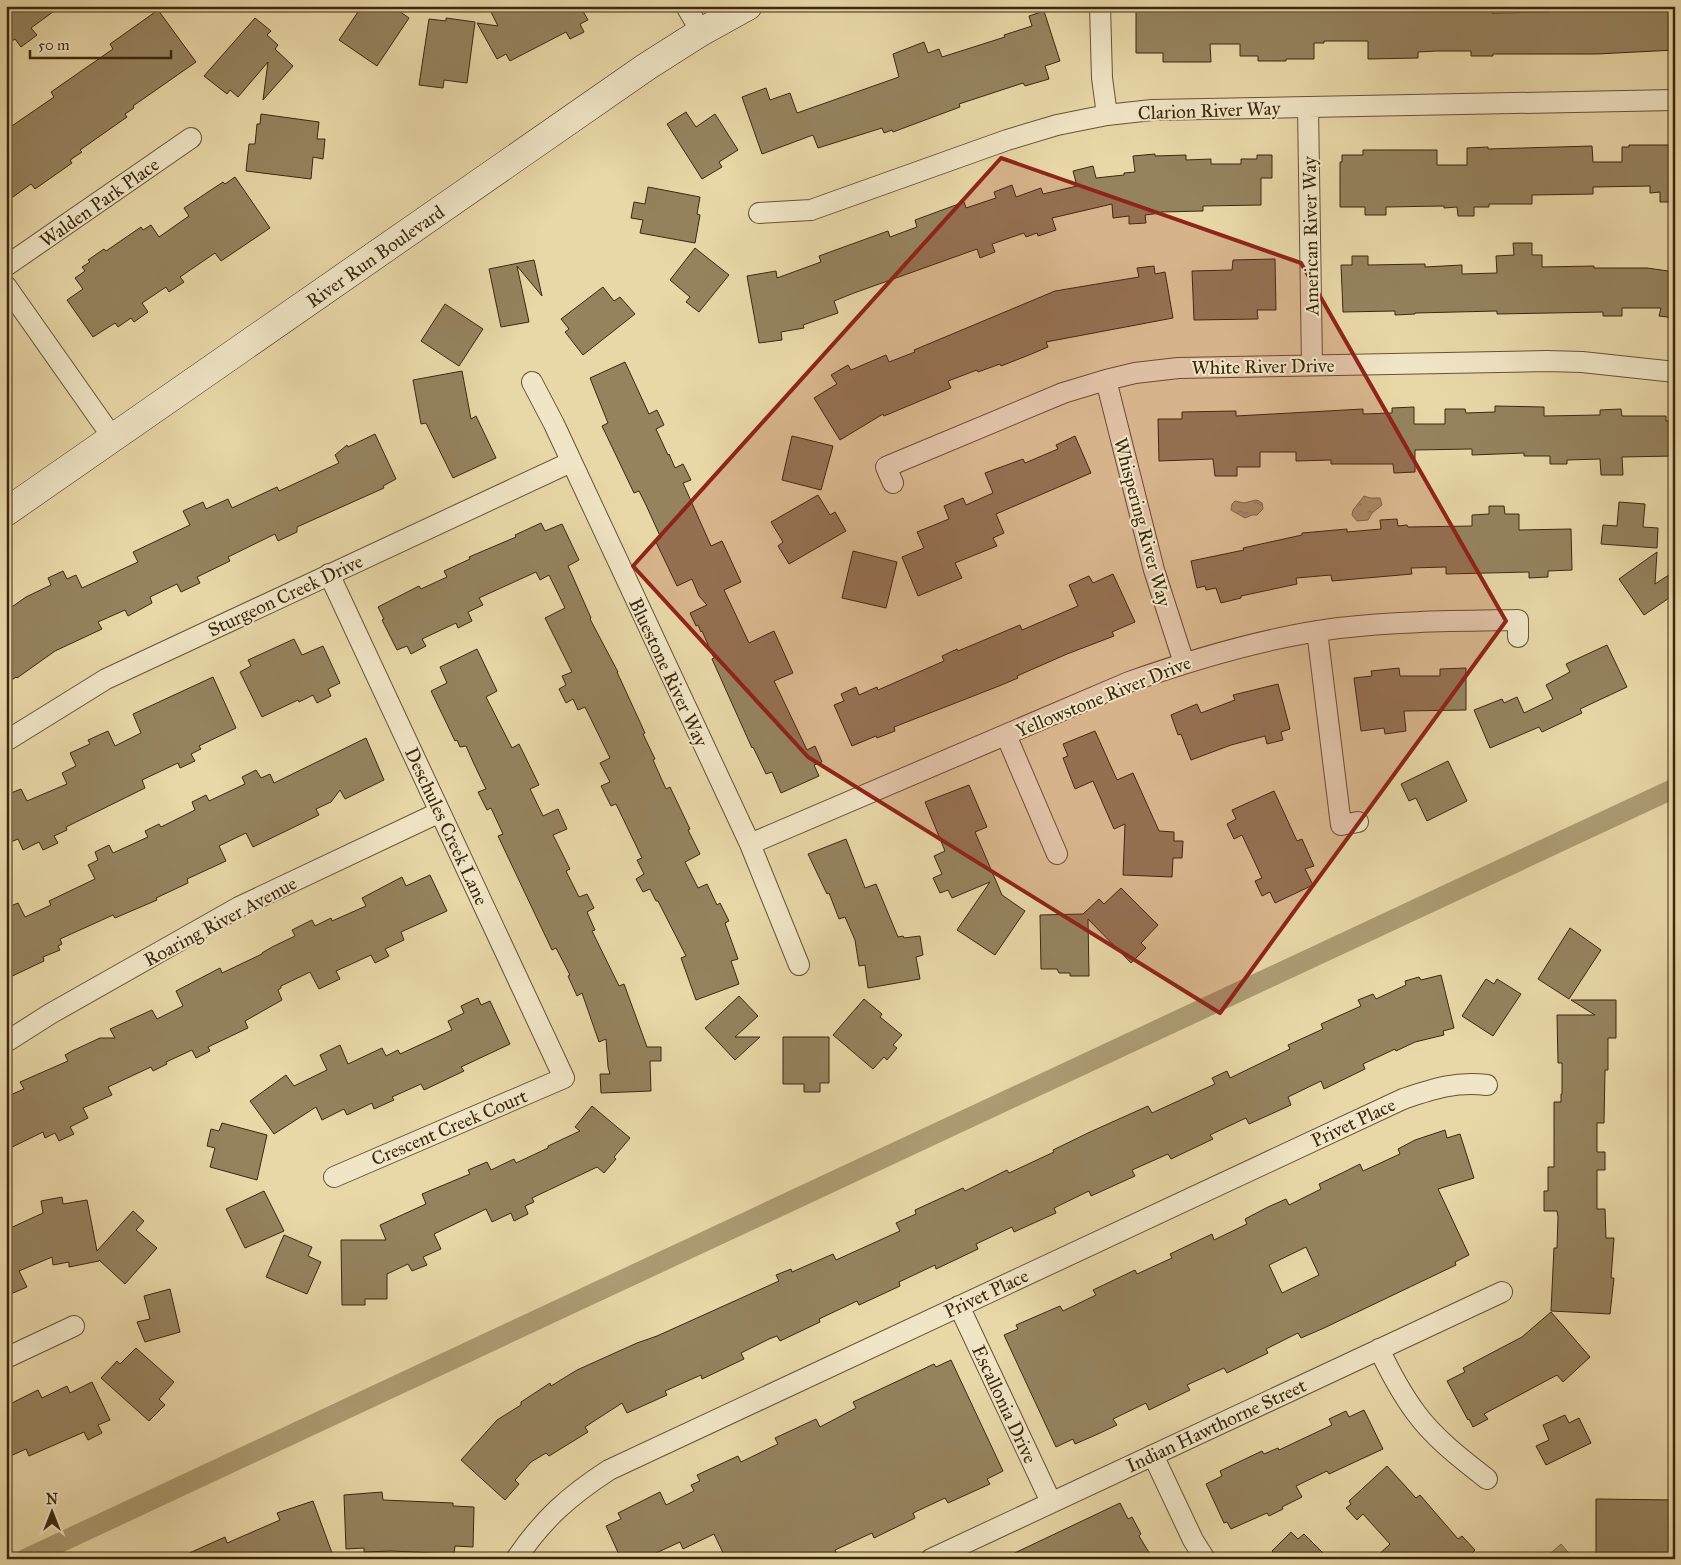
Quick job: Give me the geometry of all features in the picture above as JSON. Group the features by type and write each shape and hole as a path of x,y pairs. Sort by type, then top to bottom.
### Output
{"street":[{"path":"686,6 701,32"},
{"name":"River Run Boulevard","path":"6,512 646,67 701,32 748,6"},
{"path":"1100,6 1102,78 1106,115"},
{"name":"Clarion River Way","path":"759,212 811,210 1007,140 1057,125 1106,115 1152,110 1675,100"},
{"name":"American River Way","path":"1308,107 1312,365"},
{"name":"Walden Park Place","path":"6,266 192,138"},
{"path":"6,286 113,438"},
{"name":"White River Drive","path":"893,483 886,468 1063,393 1135,373 1178,368 1547,361 1582,362 1675,372"},
{"name":"Whispering River Way","path":"1106,380 1154,570 1184,663"},
{"name":"Bluestone River Way","path":"532,382 554,424 750,844 799,965"},
{"name":"Sturgeon Creek Drive","path":"6,741 106,679 571,462"},
{"name":"Deschules Creek Lane","path":"329,574 564,1078"},
{"name":"Yellowstone River Drive","path":"750,844 1129,682 1184,663 1259,642 1317,631 1400,622 1518,620 1518,637"},
{"path":"1317,631 1341,825 1358,822"},
{"path":"1006,735 1057,854"},
{"name":"Roaring River Avenue","path":"6,1042 50,1014 240,907 440,812"},
{"name":"Crescent Creek Court","path":"334,1177 564,1078"},
{"name":"Privet Place","path":"516,1559 532,1535 555,1510 581,1488 609,1470 1403,1099 1434,1089 1468,1083 1487,1085"},
{"name":"Indian Hawthorne Street","path":"931,1559 958,1553 1051,1502 1502,1292"},
{"name":"Escallonia Drive","path":"959,1306 1051,1502"},
{"path":"6,1358 74,1326"},
{"path":"1379,1350 1397,1385 1417,1415 1440,1440 1487,1479"},
{"path":"1152,1455 1193,1540 1205,1559"}],"highlighted area":[{"path":"1001,158 1301,263 1506,621 1220,1013 808,757 633,566"}],"water":[{"path":"1364,496 1380,498 1382,505 1372,513 1368,520 1357,521 1352,515 1353,510"},
{"path":"1256,500 1262,503 1263,509 1257,515 1245,518 1231,510 1232,504 1235,501 1244,503"},
{"path":"1561,1544 1574,1559 1544,1559"}],"building":[{"path":"6,6 61,6 31,28 37,35 21,47 15,39 6,45"},
{"path":"362,6 392,6 409,18 377,66 339,40"},
{"path":"488,6 580,6 588,20 580,24 584,32 570,39 566,32 510,61 506,54 497,59 477,23 498,26"},
{"path":"1492,6 1492,13 1550,12 1549,6 1647,6 1647,10 1675,10 1675,50 1597,54 1493,54 1493,56 1471,56 1471,51 1436,51 1418,52 1418,58 1368,59 1368,41 1324,41 1324,43 1314,43 1314,59 1286,59 1286,61 1258,61 1258,56 1240,56 1240,44 1210,44 1211,62 1163,62 1163,53 1136,53 1136,7"},
{"path":"158,10 196,62 133,106 134,108 125,114 127,117 80,150 82,152 70,160 72,163 35,189 31,184 6,202 6,130 54,97 51,92 113,49 110,44"},
{"path":"1044,11 1060,61 1045,66 1049,79 1025,86 1023,83 959,104 960,107 893,132 892,130 884,133 882,128 818,148 813,135 762,154 742,97 766,88 770,100 790,93 797,113 899,77 893,54 924,42 928,53 939,49 942,57 1005,37 1004,35 1032,26 1029,16"},
{"path":"255,18 271,31 267,35 278,45 275,49 293,66 263,100 268,62 238,97 230,90 227,94 204,76"},
{"path":"446,18 475,22 467,83 444,80 443,88 419,85 429,19 446,21"},
{"path":"686,112 696,127 715,114 738,150 719,162 722,167 702,179 667,124"},
{"path":"261,114 319,122 317,139 325,139 323,159 313,157 311,179 246,171 249,144 255,144 257,124 260,124"},
{"path":"1629,145 1675,145 1675,202 1660,202 1660,192 1650,193 1650,186 1593,187 1593,194 1532,195 1532,204 1489,204 1489,207 1474,207 1474,216 1458,216 1457,207 1444,208 1444,206 1386,207 1386,215 1365,215 1365,207 1340,207 1340,162 1342,162 1342,155 1363,155 1363,150 1437,150 1437,165 1467,165 1467,148 1592,146 1593,162 1622,162 1622,147 1629,147"},
{"path":"1155,154 1155,156 1186,155 1186,160 1211,159 1211,164 1241,164 1241,159 1257,159 1257,155 1272,155 1272,178 1261,178 1261,205 1203,206 1203,211 1161,212 1145,215 1146,223 1129,224 1129,216 1113,218 1112,204 1052,218 1056,230 1038,236 1037,233 1026,237 1024,233 992,244 995,252 980,258 977,249 854,293 834,301 838,313 803,325 804,328 781,332 782,340 759,343 747,276 776,271 777,278 821,262 819,256 888,231 890,237 917,227 915,220 964,202 966,208 996,198 994,192 1012,185 1016,197 1041,188 1043,194 1077,186 1073,171 1093,166 1096,178 1135,172 1133,156"},
{"path":"235,177 270,228 221,261 215,253 180,277 184,282 169,292 166,287 142,303 148,312 134,322 131,318 118,327 115,323 93,337 67,300 83,289 75,278 85,271 82,267 90,262 88,260 104,249 106,251 141,227 143,230 151,225 159,237 189,216 184,208 223,182 225,184"},
{"path":"648,187 700,197 697,214 700,215 695,243 640,233 643,220 631,218 634,202 645,204"},
{"path":"1513,243 1532,243 1532,255 1542,255 1542,267 1594,266 1594,268 1647,268 1675,272 1675,318 1659,316 1661,308 1622,308 1622,316 1603,316 1603,312 1497,314 1497,311 1395,315 1395,311 1343,312 1341,265 1352,265 1352,256 1368,256 1368,265 1425,264 1425,267 1462,265 1462,274 1497,273 1496,256 1514,255"},
{"path":"695,248 729,275 699,312 686,302 690,297 670,280"},
{"path":"1275,259 1276,310 1257,310 1258,319 1194,320 1192,271 1232,270 1233,260"},
{"path":"534,260 542,296 517,266 529,322 501,327 489,269"},
{"path":"1154,266 1155,274 1165,272 1173,318 1046,342 1048,347 1029,355 1001,366 1000,364 978,372 977,370 948,381 951,388 884,416 883,414 840,440 814,398 837,384 831,375 848,365 851,370 886,355 889,362 1055,291 1139,277 1137,268"},
{"path":"603,287 614,301 620,297 635,314 583,355 565,332 569,329 561,319"},
{"path":"445,304 483,329 459,366 421,341"},
{"path":"625,362 649,414 657,410 664,425 656,429 675,468 683,464 691,480 683,483 711,546 722,541 741,582 724,590 749,643 774,631 793,673 774,681 807,750 815,746 822,762 814,765 819,776 781,793 772,772 766,774 752,748 712,659 714,658 702,631 698,625 696,626 690,613 707,605 699,596 692,579 677,586 655,540 661,538 646,505 639,491 634,493 602,426 608,423 590,378"},
{"path":"462,371 471,419 476,416 496,458 453,478 426,423 421,424 413,380"},
{"path":"1495,406 1544,407 1544,416 1600,415 1600,410 1621,409 1622,416 1666,416 1666,421 1675,421 1675,456 1622,457 1623,475 1601,475 1600,459 1567,460 1567,464 1550,464 1550,456 1524,456 1524,453 1472,455 1472,449 1415,450 1415,472 1394,473 1393,464 1331,464 1331,460 1296,461 1296,452 1260,452 1260,467 1237,467 1237,476 1215,476 1213,459 1159,461 1158,419 1182,419 1182,412 1236,411 1236,416 1363,409 1363,414 1392,413 1392,408 1414,407 1414,424 1445,424 1445,409 1465,409 1466,413 1495,412"},
{"path":"375,434 396,479 383,486 384,488 297,527 297,532 278,541 275,534 228,557 230,561 197,577 200,583 181,592 177,584 150,597 152,603 128,616 125,610 98,622 102,629 55,651 6,684 6,611 26,597 51,585 48,578 63,571 67,579 76,575 82,588 138,562 133,552 190,525 183,511 203,502 206,509 228,499 232,508 277,487 279,491 339,463 335,455 347,445 348,447"},
{"path":"792,436 833,446 821,490 782,480"},
{"path":"1075,436 1091,473 996,514 1004,533 993,538 997,546 955,563 962,578 918,596 902,557 924,548 917,532 949,519 944,506 963,498 966,505 993,493 985,473 1023,459 1025,463 1058,449 1056,445"},
{"path":"818,495 830,515 835,512 846,531 789,564 778,546 783,542 771,522"},
{"path":"1619,502 1645,504 1643,527 1658,528 1657,548 1601,544 1603,525 1617,526"},
{"path":"1489,506 1504,506 1505,514 1519,514 1519,530 1571,529 1572,570 1548,571 1548,577 1529,578 1529,572 1446,574 1446,567 1411,568 1412,574 1332,581 1331,575 1296,578 1297,584 1241,596 1241,598 1221,603 1216,588 1206,590 1205,586 1197,588 1191,561 1244,550 1243,548 1302,535 1302,533 1347,529 1347,532 1381,529 1380,520 1397,519 1398,526 1407,525 1408,527 1472,526 1472,515 1489,514"},
{"path":"541,523 545,531 562,524 579,560 568,566 590,619 618,672 645,733 643,734 666,789 670,787 700,854 685,862 698,888 707,884 717,905 720,903 729,921 725,923 738,959 731,961 739,984 696,1000 681,958 686,956 658,901 656,901 650,889 643,892 636,879 644,874 637,860 642,858 616,804 611,806 601,786 610,782 600,763 610,758 585,707 578,710 573,699 566,703 559,689 566,685 562,676 572,672 545,618 565,608 549,575 540,580 536,572 479,598 483,605 468,612 472,621 458,628 456,623 422,639 426,646 411,654 407,646 397,650 382,620 384,619 378,607 419,586 421,589 447,577 444,571"},
{"path":"853,551 897,562 886,608 842,598"},
{"path":"1657,552 1655,584 1675,571 1675,594 1644,615 1619,579"},
{"path":"1113,574 1135,622 1112,632 1114,636 1067,654 999,686 894,727 895,731 877,738 876,736 852,746 834,705 844,701 841,694 856,687 859,695 877,687 878,690 944,661 942,656 957,649 958,651 1020,625 1022,630 1078,606 1069,585 1089,576 1093,583"},
{"path":"294,639 302,655 323,646 340,683 328,689 331,696 317,703 313,695 262,717 240,672 251,666 248,660"},
{"path":"1607,645 1627,687 1580,709 1582,713 1542,732 1539,727 1490,748 1474,710 1502,699 1504,703 1517,697 1524,713 1553,699 1546,685 1570,672 1566,664"},
{"path":"477,649 497,691 486,697 512,748 519,744 539,785 530,789 543,816 558,809 567,829 553,835 570,869 566,871 579,897 587,894 594,908 587,912 595,930 592,931 619,986 624,984 647,1047 661,1047 661,1061 650,1061 651,1091 601,1093 600,1074 610,1074 606,1039 599,1042 582,993 577,996 568,976 570,975 556,948 552,950 498,836 503,834 491,808 487,810 478,792 486,789 466,746 460,747 457,740 455,741 431,691 447,683 440,667"},
{"path":"1399,668 1400,676 1440,676 1440,669 1466,668 1466,710 1404,711 1406,731 1385,734 1384,728 1361,731 1354,678 1372,676 1371,671"},
{"path":"213,677 236,728 199,746 201,749 191,754 195,761 180,768 178,763 142,780 145,788 66,827 67,830 54,836 58,843 43,850 39,842 23,850 18,839 6,844 6,795 21,789 27,801 67,784 62,773 76,766 70,753 90,744 88,740 108,731 115,746 141,733 133,714"},
{"path":"1278,684 1290,729 1281,732 1283,740 1267,744 1265,736 1231,745 1191,760 1181,734 1178,735 1171,715 1197,704 1201,713 1235,700 1233,695"},
{"path":"1095,731 1117,780 1133,773 1159,831 1174,832 1174,841 1183,841 1182,858 1173,858 1172,877 1123,875 1125,824 1114,829 1093,781 1075,789 1063,758 1068,756 1063,744"},
{"path":"366,738 384,780 345,799 340,790 331,802 316,809 319,815 253,847 246,833 219,846 226,861 187,879 188,883 156,898 157,900 115,918 113,915 60,939 62,944 58,946 60,950 43,957 44,961 6,979 6,908 18,903 25,917 51,905 49,901 95,879 88,865 98,860 95,852 109,845 113,853 148,837 145,831 159,824 161,827 195,810 192,802 206,795 209,801 245,784 242,777 256,770 261,778 270,774 274,783"},
{"path":"1448,761 1467,801 1427,821 1416,798 1409,801 1401,784"},
{"path":"969,785 987,827 975,832 1002,895 1025,911 995,955 957,930 990,882 952,898 948,890 940,893 933,878 942,874 934,856 945,851 925,802"},
{"path":"1274,791 1297,841 1302,839 1314,866 1305,869 1313,885 1275,903 1270,892 1262,896 1255,881 1262,878 1242,835 1234,839 1227,824 1236,819 1232,810"},
{"path":"846,839 865,888 876,884 898,937 920,936 923,955 916,957 920,979 868,988 865,965 859,966 855,940 845,917 839,919 829,893 827,894 808,854"},
{"path":"430,875 447,911 401,932 404,940 385,949 389,956 375,963 371,955 336,971 340,979 319,989 310,972 281,986 278,990 282,1000 245,1021 248,1028 208,1047 210,1051 196,1058 192,1050 166,1062 167,1064 153,1071 151,1067 108,1087 112,1095 83,1108 88,1118 70,1127 74,1134 59,1141 55,1133 45,1138 43,1132 6,1150 6,1097 24,1089 20,1082 68,1061 65,1055 100,1038 115,1038 110,1029 152,1010 157,1019 183,1006 176,991 220,968 222,973 262,954 295,936 292,930 312,920 315,926 331,918 332,921 366,906 362,898 402,877 406,886"},
{"path":"1121,888 1158,925 1141,943 1146,948 1131,963 1088,919 1089,976 1070,976 1070,973 1059,973 1057,969 1041,969 1040,915 1083,914 1099,899 1104,904"},
{"path":"1570,928 1601,950 1569,999 1538,979"},
{"path":"1441,975 1454,1028 1443,1031 1444,1035 1415,1042 1396,1051 1395,1049 1363,1064 1365,1069 1324,1089 1321,1081 1288,1097 1291,1105 1249,1124 1246,1118 1210,1135 1213,1139 1171,1159 1168,1154 1132,1170 1135,1176 1091,1196 1089,1191 1054,1208 1056,1213 1014,1232 1012,1227 976,1244 978,1249 936,1269 935,1265 899,1282 900,1286 859,1305 857,1301 819,1319 820,1322 780,1341 777,1336 769,1339 741,1353 744,1359 702,1379 701,1375 665,1391 667,1395 627,1413 622,1403 585,1427 588,1432 549,1456 546,1453 531,1462 515,1480 519,1484 505,1500 461,1460 497,1420 550,1383 551,1386 577,1370 779,1281 776,1275 791,1269 792,1272 833,1254 836,1260 900,1231 896,1223 916,1214 915,1210 963,1188 965,1191 1007,1170 1009,1173 1054,1152 1053,1150 1090,1132 1148,1106 1152,1113 1215,1084 1212,1078 1227,1071 1230,1078 1290,1049 1288,1045 1323,1029 1321,1024 1361,1006 1358,1000 1373,994 1376,999 1406,985 1405,981 1419,977 1421,980"},
{"path":"1486,979 1494,984 1497,979 1521,994 1493,1036 1462,1016"},
{"path":"739,996 758,1016 735,1037 760,1037 735,1060 705,1028"},
{"path":"478,998 481,1005 490,1001 510,1044 461,1067 464,1071 424,1090 421,1084 392,1097 394,1100 374,1109 372,1103 347,1115 344,1109 322,1120 316,1107 274,1134 250,1101 286,1075 294,1086 327,1070 320,1055 340,1045 348,1064 382,1048 386,1056 398,1050 400,1054 452,1030 448,1021 464,1013 461,1006"},
{"path":"864,999 882,1014 880,1017 902,1035 893,1045 897,1048 887,1060 884,1057 873,1069 833,1035"},
{"path":"1571,1000 1616,1000 1616,1038 1608,1038 1608,1070 1605,1070 1604,1123 1597,1123 1597,1152 1605,1152 1605,1170 1597,1170 1597,1209 1605,1209 1606,1238 1614,1238 1611,1278 1614,1278 1610,1314 1551,1311 1554,1248 1557,1248 1558,1217 1557,1211 1544,1211 1544,1191 1548,1191 1548,1167 1554,1167 1554,1102 1561,1102 1562,1094 1562,1063 1558,1063 1557,1015 1595,1015"},
{"path":"783,1037 829,1037 829,1083 820,1083 820,1092 804,1092 804,1084 783,1084"},
{"path":"592,1106 630,1138 614,1157 616,1159 604,1173 597,1167 532,1198 534,1202 525,1206 528,1214 514,1221 511,1213 492,1222 486,1209 434,1234 441,1249 423,1257 427,1265 412,1271 408,1264 387,1274 387,1299 365,1299 365,1305 342,1305 341,1240 386,1240 380,1225 426,1204 422,1194 470,1174 468,1170 487,1162 491,1170 514,1159 516,1163 548,1148 548,1146 580,1131 575,1127"},
{"path":"222,1123 267,1135 257,1180 210,1167 215,1148 207,1146 211,1129 219,1131"},
{"path":"1445,1130 1447,1138 1460,1134 1474,1178 1438,1189 1469,1255 1455,1262 1456,1265 1324,1328 1301,1338 1298,1333 1266,1349 1268,1353 1227,1373 1224,1368 1187,1385 1190,1390 1149,1410 1146,1403 1113,1419 1117,1425 1098,1434 1075,1444 1073,1439 1056,1447 1004,1335 1018,1329 1016,1325 1060,1306 1063,1311 1096,1295 1093,1290 1135,1270 1137,1274 1172,1258 1170,1254 1212,1234 1214,1240 1247,1224 1245,1219 1268,1207 1286,1199 1289,1205 1321,1189 1319,1184 1360,1164 1363,1171 1400,1154 1398,1149 1415,1140","holes":["1306,1247 1319,1275 1282,1293 1269,1265"]},
{"path":"264,1191 284,1231 245,1248 226,1209"},
{"path":"62,1197 63,1204 87,1200 97,1251 133,1211 144,1221 136,1230 157,1248 125,1284 99,1260 69,1267 69,1262 53,1265 52,1257 19,1271 27,1287 6,1296 6,1230 43,1213 41,1201"},
{"path":"284,1235 312,1247 308,1256 321,1262 307,1294 266,1277"},
{"path":"170,1289 180,1332 145,1342 137,1322 150,1319 144,1296"},
{"path":"1551,1312 1590,1357 1563,1382 1557,1375 1484,1414 1488,1419 1473,1427 1447,1381 1465,1372 1463,1368 1522,1337"},
{"path":"136,1348 174,1382 159,1399 165,1405 149,1421 101,1378 117,1361 120,1364"},
{"path":"951,1360 1003,1471 987,1479 990,1484 948,1503 945,1498 913,1513 915,1518 874,1538 872,1533 835,1550 839,1559 726,1559 714,1534 683,1549 680,1542 643,1559 621,1559 606,1526 621,1519 618,1513 660,1492 666,1505 694,1491 691,1485 700,1481 697,1475 738,1456 741,1462 778,1444 775,1438 816,1419 820,1427 856,1408 853,1402 934,1364 936,1367"},
{"path":"92,1382 110,1420 98,1425 102,1433 88,1440 84,1432 29,1456 26,1449 6,1458 6,1406 38,1390 42,1398 67,1386 70,1393"},
{"path":"1364,1410 1383,1449 1329,1474 1327,1471 1296,1486 1302,1497 1269,1516 1267,1513 1231,1529 1227,1522 1224,1523 1206,1484 1222,1476 1220,1471 1262,1451 1264,1454 1278,1448 1279,1450 1332,1425 1329,1419 1346,1411 1349,1417"},
{"path":"1565,1415 1569,1423 1579,1418 1591,1443 1546,1465 1536,1446 1549,1440 1543,1425"},
{"path":"1387,1466 1416,1498 1420,1495 1458,1539 1462,1536 1475,1550 1466,1559 1374,1559 1390,1544 1363,1514 1357,1520 1346,1508 1351,1504 1349,1501"},
{"path":"382,1492 383,1500 453,1503 453,1506 474,1507 473,1547 455,1546 454,1554 392,1551 364,1552 364,1548 346,1549 344,1495"},
{"path":"1596,1499 1675,1500 1675,1559 1596,1559"},
{"path":"313,1501 332,1553 316,1559 176,1559 225,1537 227,1543 280,1520 277,1513"},
{"path":"1120,1503 1128,1519 1132,1517 1141,1534 1139,1536 1153,1559 1098,1559 1096,1554 1088,1559 1002,1559"},
{"path":"1291,1532 1298,1539 1304,1534 1329,1559 1279,1559 1272,1551"}],"waterway":[{"path":"25,1559 1675,788"}]}
